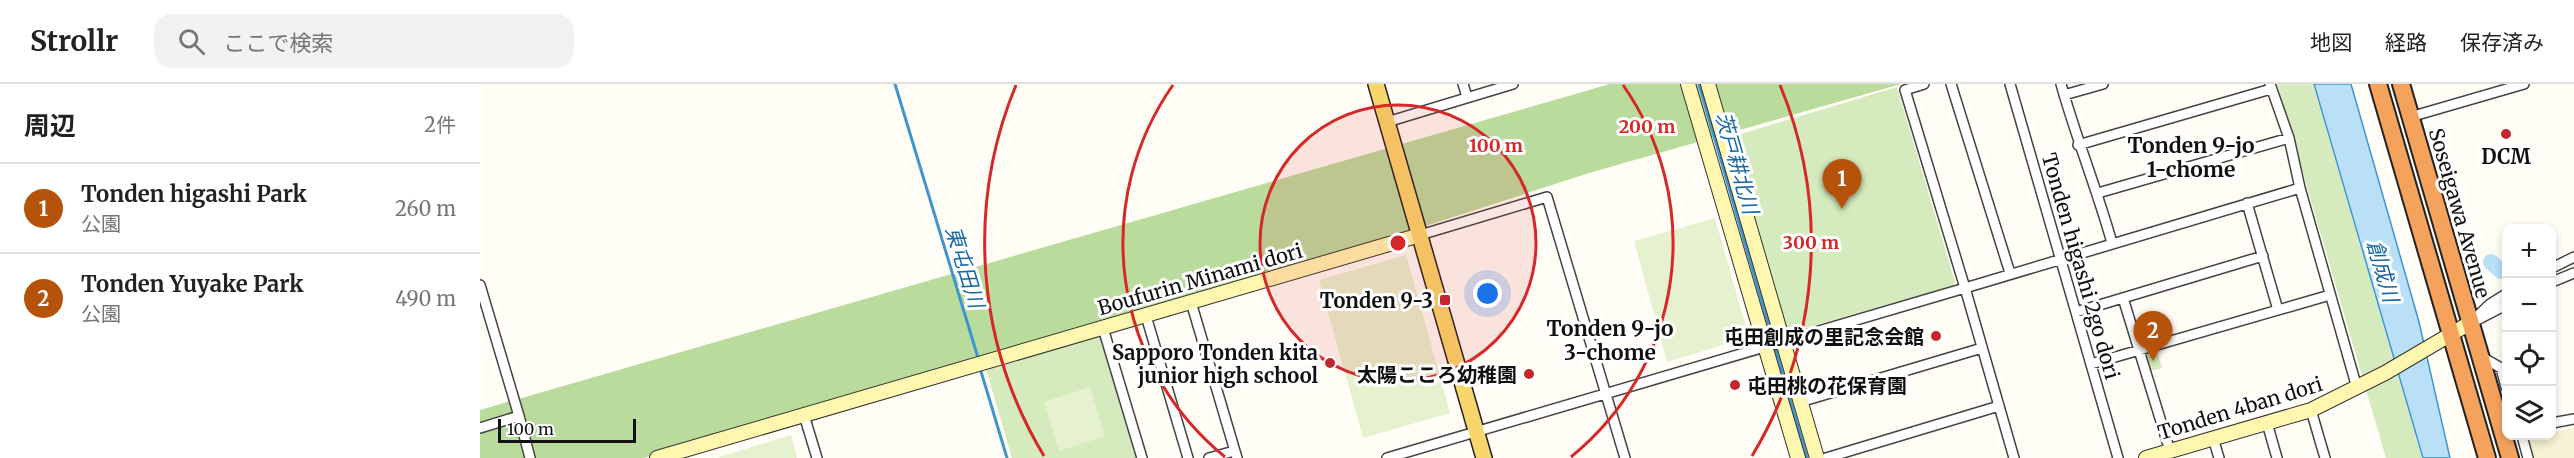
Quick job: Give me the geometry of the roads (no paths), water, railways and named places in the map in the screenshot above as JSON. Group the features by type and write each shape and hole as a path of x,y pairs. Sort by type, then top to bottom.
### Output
{"highway":[{"path":"2378,84 2487,458"},
{"name":"Soseigawa Avenue","path":"2403,86 2410,117 2510,458"}],"main road":[{"path":"1376,84 1485,458"}],"street":[{"path":"1463,84 1467,98"},
{"path":"1387,122 1513,84"},
{"path":"1688,84 1774,345 1800,402 1817,458"},
{"path":"1708,84 1774,345 1798,458"},
{"path":"1924,84 1905,90 2014,458"},
{"path":"1950,84 2010,273"},
{"name":"Tonden higashi 2go dori","path":"2010,84 2118,458"},
{"path":"2061,84 2078,145 2098,193 2112,243"},
{"path":"2064,95 2103,84"},
{"path":"2410,117 2489,89 2523,84"},
{"path":"2078,145 2271,86 2289,138 2300,188 2357,388"},
{"path":"2098,193 2289,138"},
{"path":"1388,458 2300,188"},
{"path":"1420,235 1547,197 1625,458"},
{"path":"2247,203 2278,310"},
{"name":"Boufurin Minami dori","path":"804,415 1420,235"},
{"path":"2076,312 2263,256"},
{"path":"2556,266 2574,257"},
{"path":"2556,280 2574,273"},
{"path":"480,285 530,458"},
{"path":"2091,364 2330,294"},
{"path":"2470,322 2502,296"},
{"path":"2123,298 2170,451"},
{"path":"1191,302 1235,454 1209,458"},
{"path":"2470,322 2502,307"},
{"path":"1146,316 1188,458"},
{"name":"Tonden 4ban dori","path":"2145,458 2311,410 2386,373 2470,322"},
{"path":"1103,328 1142,458"},
{"path":"1800,402 1982,348"},
{"path":"2480,356 2501,368 2506,386"},
{"path":"1826,458 1999,406"},
{"path":"2311,410 2325,458"},
{"path":"657,458 804,415 817,458"},
{"path":"480,428 519,416"},
{"path":"2556,422 2574,418"},
{"path":"2267,423 2277,458"},
{"path":"2213,438 2218,458"},
{"path":"2523,440 2528,458"}],"water":[{"name":"創成川","path":"2314,84 2351,84 2419,322 2450,458 2423,458"}],"waterway":[{"name":"東屯田川","path":"895,84 979,361"},
{"name":"茨戸耕北川","path":"1699,84 1807,458"},
{"path":"2491,262 2501,271"},
{"name":"東屯田川","path":"980,368 1007,458"}],"place":[{"name":"DCM","path":"2506,134"},
{"name":"Tonden higashi Park","path":"1842,209"},
{"name":"Tonden 9-3","path":"1445,300"},
{"name":"屯田創成の里記念会館","path":"1936,336"},
{"name":"Tonden Yuyake Park","path":"2153,361"},
{"name":"Sapporo Tonden kita junior high school","path":"1330,363"},
{"name":"太陽こころ幼稚園","path":"1529,374"},
{"name":"屯田桃の花保育園","path":"1735,385"}],"district":[{"name":"Tonden 9-jo 1-chome","path":"2191,157"},
{"name":"Tonden 9-jo 3-chome","path":"1610,340"}]}
